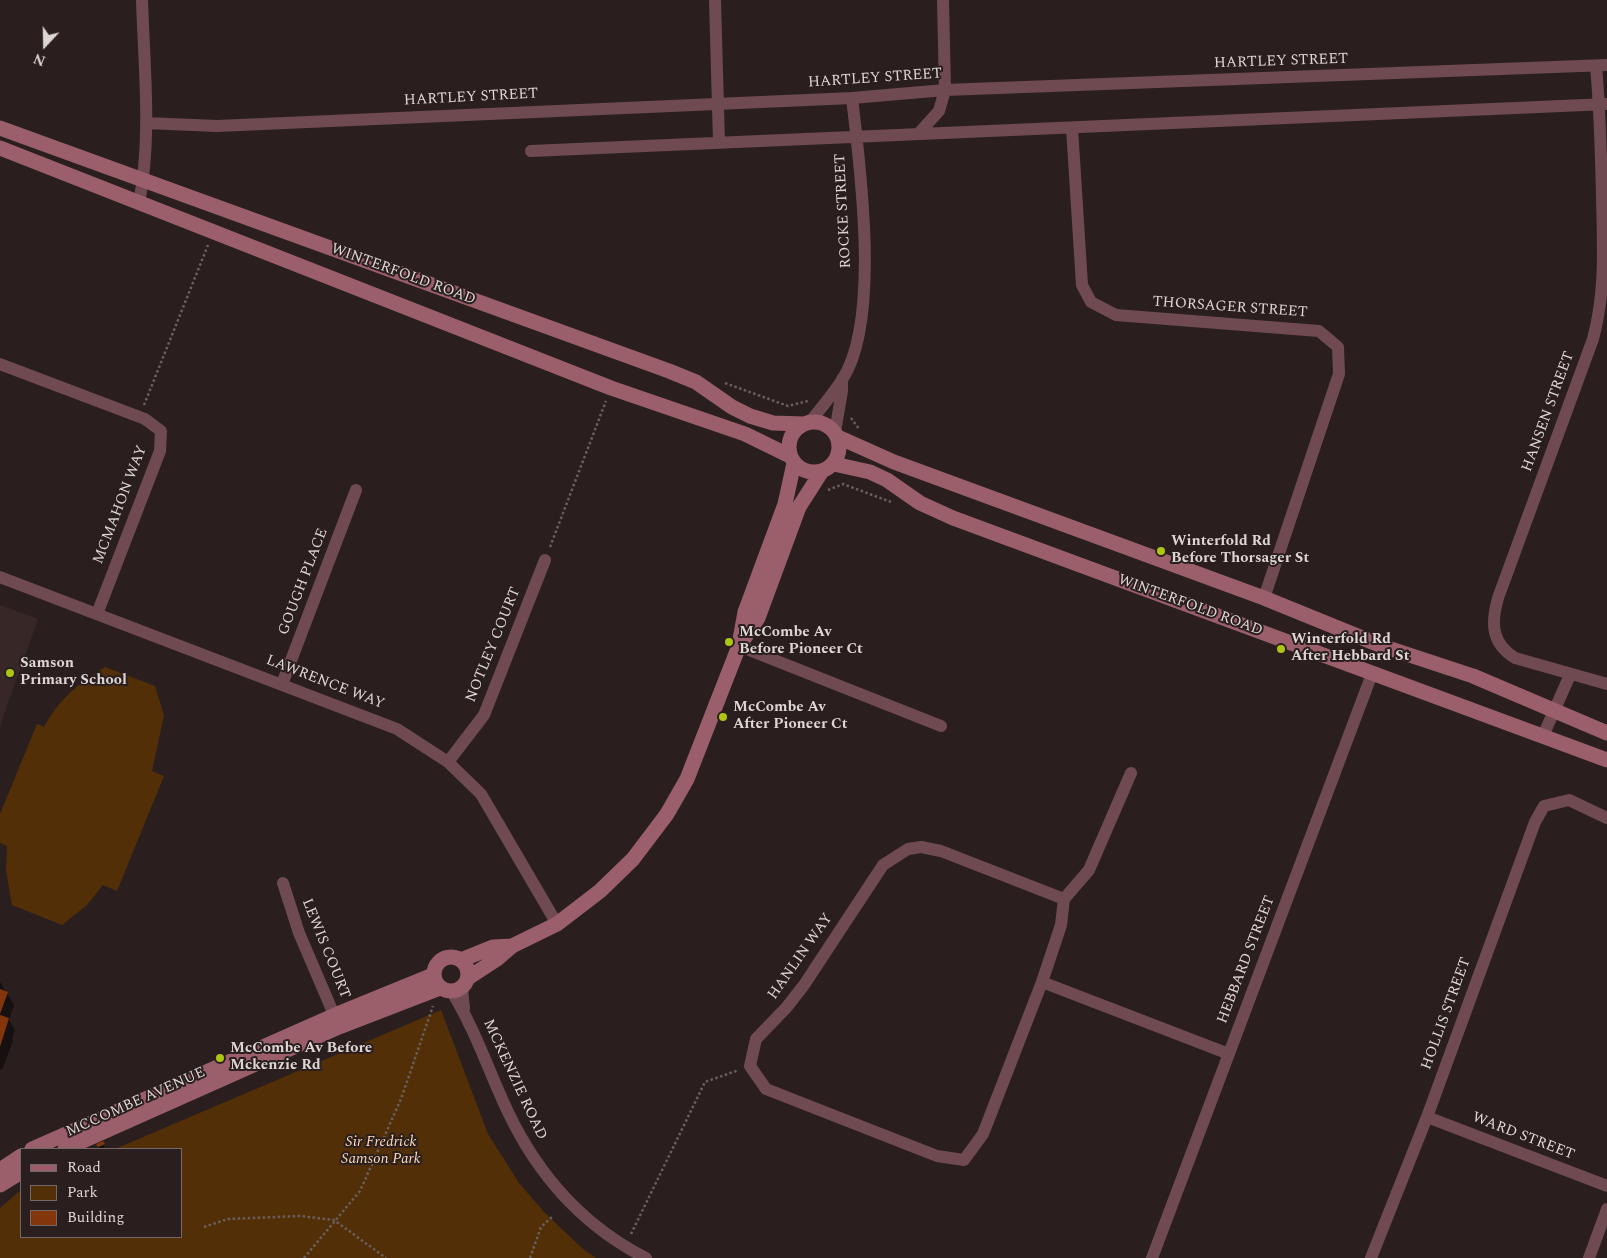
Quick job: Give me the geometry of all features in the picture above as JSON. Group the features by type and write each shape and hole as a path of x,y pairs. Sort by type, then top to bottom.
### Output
{"main road":[{"name":"WINTERFOLD ROAD","path":"0,128 669,371 696,382 732,407 750,416 773,423 806,423"},
{"name":"WINTERFOLD ROAD","path":"0,148 611,388 745,434 792,459"},
{"path":"836,435 839,450 828,468 807,471 792,459 789,441 796,428 806,423 824,424 836,435 894,462 1264,598 1382,646 1473,676 1607,733"},
{"name":"MCCOMBE AVENUE","path":"34,1148 337,1021 451,984 497,960 512,946 557,924 618,875 646,844 678,798 739,646 745,612 785,504 792,459"},
{"name":"WINTERFOLD ROAD","path":"828,468 870,472 887,480 920,503 953,518 1607,760"},
{"name":"MCCOMBE AVENUE","path":"739,646 758,618 799,507 828,468"},
{"name":"MCCOMBE AVENUE","path":"451,984 437,964 444,958 456,957 461,960 492,947 512,946"},
{"path":"451,984 466,966 461,960"},
{"name":"MCCOMBE AVENUE","path":"67,1148 337,1021"},
{"path":"0,1170 20,1157"},
{"path":"0,1185 20,1173"}],"street":[{"path":"139,203 143,180 146,123 142,0"},
{"path":"715,0 719,142"},
{"path":"919,133 939,111 945,90 943,0"},
{"name":"HARTLEY STREET","path":"146,123 217,126 852,98 945,90 1601,66"},
{"name":"HANSEN STREET","path":"1601,66 1604,279 1597,323 1585,362 1498,598 1492,624 1494,635 1506,653 1528,663 1607,684"},
{"name":"ROCKE STREET","path":"836,435 842,379 858,337 864,281 865,241 852,98"},
{"path":"531,150 1603,104"},
{"name":"THORSAGER STREET","path":"1072,128 1082,285 1091,302 1116,315 1319,331 1338,347 1339,374 1264,598"},
{"name":"MCMAHON WAY","path":"0,364 139,416 161,431 160,451 97,614"},
{"name":"ROCKE STREET","path":"806,423 842,379"},
{"name":"GOUGH PLACE","path":"282,684 356,490"},
{"name":"NOTLEY COURT","path":"448,762 484,715 545,560"},
{"name":"LAWRENCE WAY","path":"0,577 397,729 448,762 481,794 557,924"},
{"path":"739,646 941,726"},
{"name":"HEBBARD STREET","path":"1152,1258 1372,674"},
{"path":"1543,736 1570,675"},
{"path":"750,1066 766,1089 937,1156 964,1160 983,1134 1042,982 1061,925 1064,899 1089,870 1131,773"},
{"name":"HOLLIS STREET","path":"1371,1258 1426,1117 1535,822 1544,806 1569,800 1607,818"},
{"name":"HANLIN WAY","path":"750,1066 756,1039 786,1008 804,985 883,865 894,856 908,849 921,847 941,851 1064,899"},
{"name":"LEWIS COURT","path":"283,883 299,933 337,1021"},
{"path":"1042,982 1230,1054"},
{"name":"MCKENZIE ROAD","path":"451,984 508,1112 527,1149 569,1204 624,1247 646,1258"},
{"name":"WARD STREET","path":"1426,1117 1607,1186"},
{"path":"1589,1258 1607,1209"}],"path":[{"path":"139,416 213,232"},
{"path":"723,382 788,406 814,400"},
{"path":"545,560 611,388"},
{"path":"821,492 843,484 896,504"},
{"path":"304,1258 360,1191 401,1099 433,1006"},
{"path":"624,1247 705,1082 750,1066"},
{"path":"204,1227 228,1219 300,1216 334,1220 386,1258"},
{"path":"530,1258 541,1227 553,1216"}],"shaded area":[{"name":"Samson Primary School","path":"0,605 38,619 0,726"}],"green space":[{"path":"105,667 155,686 164,715 152,771 164,776 117,891 103,885 87,905 62,925 12,905 6,870 7,846 0,843 0,814 37,724 44,727 56,708 70,692"},
{"name":"Sir Fredrick Samson Park","path":"441,1010 488,1134 519,1183 545,1213 583,1249 596,1258 0,1258 0,1208 20,1191 20,1238 182,1238 182,1148 117,1148"}],"building":[{"path":"0,989 8,992 0,1014"},
{"path":"0,1015 9,1018 0,1047"},
{"path":"103,1141 105,1144 98,1147 96,1144"}],"place":[{"name":"Winterfold Rd Before Thorsager St","path":"1161,551"},
{"name":"McCombe Av Before Pioneer Ct","path":"729,642"},
{"name":"Winterfold Rd After Hebbard St","path":"1281,649"},
{"name":"Samson Primary School","path":"10,673"},
{"name":"McCombe Av After Pioneer Ct","path":"723,717"},
{"name":"McCombe Av Before Mckenzie Rd","path":"220,1058"}]}
